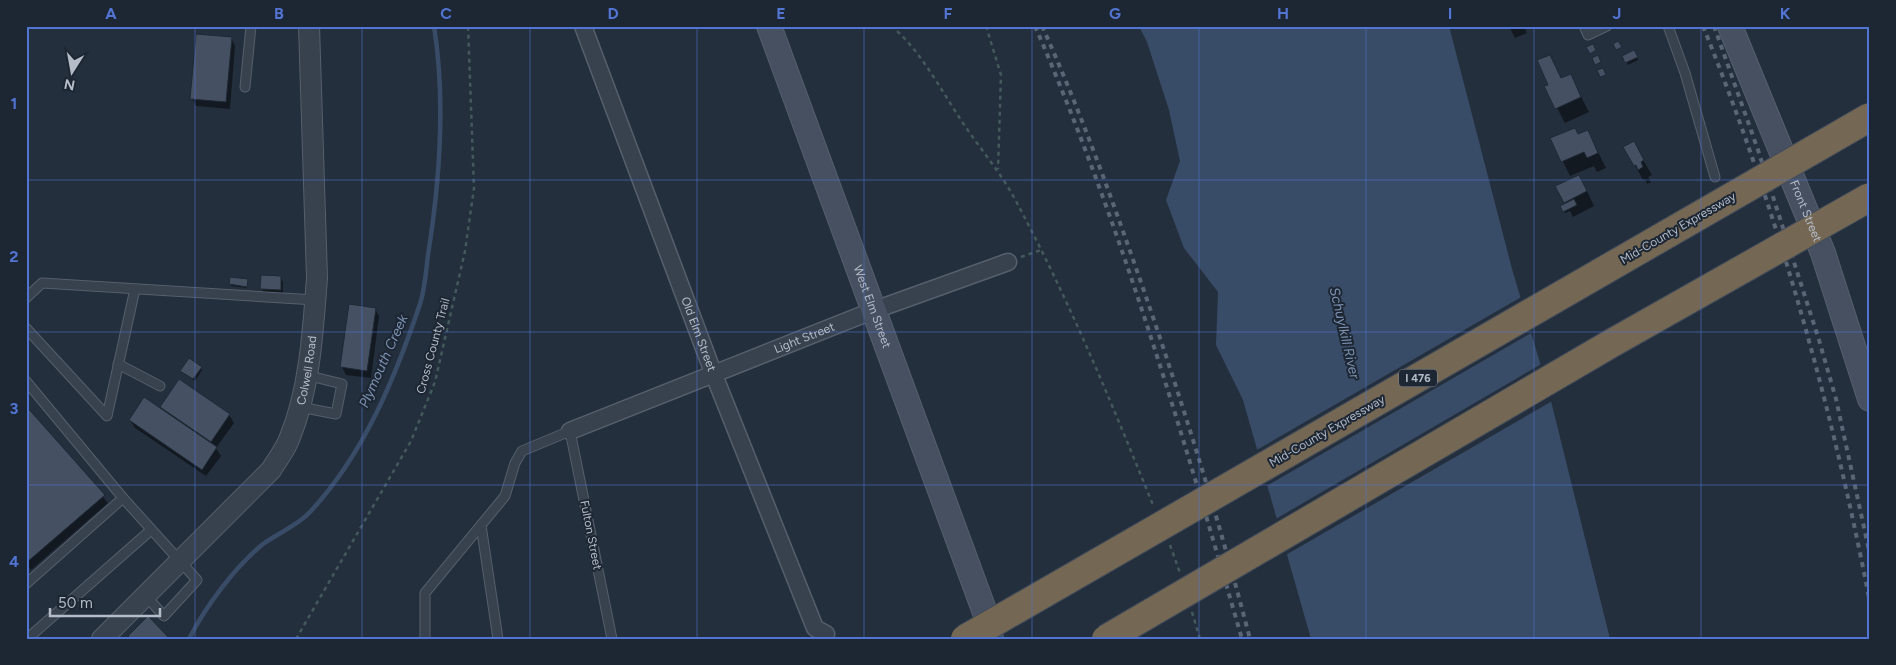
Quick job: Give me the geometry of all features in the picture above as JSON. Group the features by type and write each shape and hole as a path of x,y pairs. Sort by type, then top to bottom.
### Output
{"highway":[{"name":"Mid-County Expressway","path":"965,639 1870,117"},
{"path":"1106,639 1612,344 1870,197"}],"main road":[{"name":"West Elm Street","path":"769,26 872,311 976,587 987,618 991,639"},
{"name":"Front Street","path":"1730,26 1822,254 1870,399"}],"street":[{"name":"Colwell Road","path":"102,639 271,470 290,438 300,407 306,376 317,278 309,26"},
{"name":"Old Elm Street","path":"583,26 714,375 815,628 826,634"},
{"name":"Light Street","path":"570,431 872,311 1008,262"}],"lane":[{"path":"245,86 251,26"},
{"path":"1584,26 1588,35 1607,26"},
{"path":"1668,26 1684,72 1715,177"},
{"path":"26,298 42,283 315,300"},
{"path":"26,328 107,416 135,289"},
{"path":"118,364 160,386"},
{"path":"300,407 336,414 342,384 306,376"},
{"path":"26,381 123,498 196,580 164,616 145,595"},
{"path":"425,639 425,592 505,496 515,463 522,451 570,431"},
{"name":"Fulton Street","path":"570,431 612,639"},
{"path":"26,584 123,498"},
{"path":"481,525 498,639"},
{"path":"27,639 151,530"}],"path":[{"name":"Cross County Trail","path":"296,639 411,441 434,382 465,251 474,188 468,26"},
{"path":"891,26 901,34 916,54 976,143 998,170 1018,204 1104,383 1154,506"},
{"path":"986,26 1001,75 998,170"},
{"path":"1008,262 1041,250"},
{"path":"1168,541 1181,576"},
{"path":"1189,603 1200,639"}],"water":[{"name":"Schuylkill River","path":"1139,26 1449,26 1512,269 1549,393 1610,639 1311,639 1243,400 1216,345 1218,292 1184,248 1166,200 1180,161 1169,110 1147,42"}],"pier":[{"path":"1523,296 1533,332 1265,487 1255,451"},
{"path":"1543,363 1554,400 1284,556 1274,520"}],"building":[{"path":"196,34 232,37 226,102 190,99"},
{"path":"1618,41 1622,47 1616,50 1613,44"},
{"path":"1593,44 1596,50 1590,54 1586,47"},
{"path":"1634,50 1638,57 1625,63 1622,56"},
{"path":"1550,55 1561,78 1571,74 1581,97 1555,109 1544,86 1548,85 1537,60"},
{"path":"1598,55 1601,62 1595,65 1592,58"},
{"path":"1603,68 1606,75 1600,77 1597,70"},
{"path":"1575,128 1578,134 1588,130 1598,153 1587,158 1584,152 1561,162 1550,138"},
{"path":"1634,141 1644,160 1641,162 1643,167 1638,170 1623,147"},
{"path":"1579,175 1587,191 1564,203 1555,186"},
{"path":"1574,199 1577,205 1563,212 1560,206"},
{"path":"261,275 281,276 281,290 260,289"},
{"path":"230,277 248,279 247,287 229,284"},
{"path":"349,304 376,308 367,371 340,367"},
{"path":"189,358 202,367 193,379 180,371"},
{"path":"179,379 230,414 211,442 160,407"},
{"path":"144,397 217,447 202,470 129,420"},
{"path":"26,406 105,495 26,563"},
{"path":"148,616 170,639 131,639 128,636"}],"waterway":[{"name":"Plymouth Creek","path":"189,639 212,601 252,553 305,517 329,489 362,440 400,360 423,292 436,198 441,112 438,55 434,26"}],"railway":[{"path":"1035,26 1095,176 1122,252 1173,406 1242,639"},
{"path":"1042,26 1096,157 1159,334 1213,507 1250,639"},
{"path":"1703,26 1755,167 1779,238 1800,310 1838,456 1870,603"},
{"path":"1714,26 1758,150 1819,340 1836,399 1870,555"}]}
